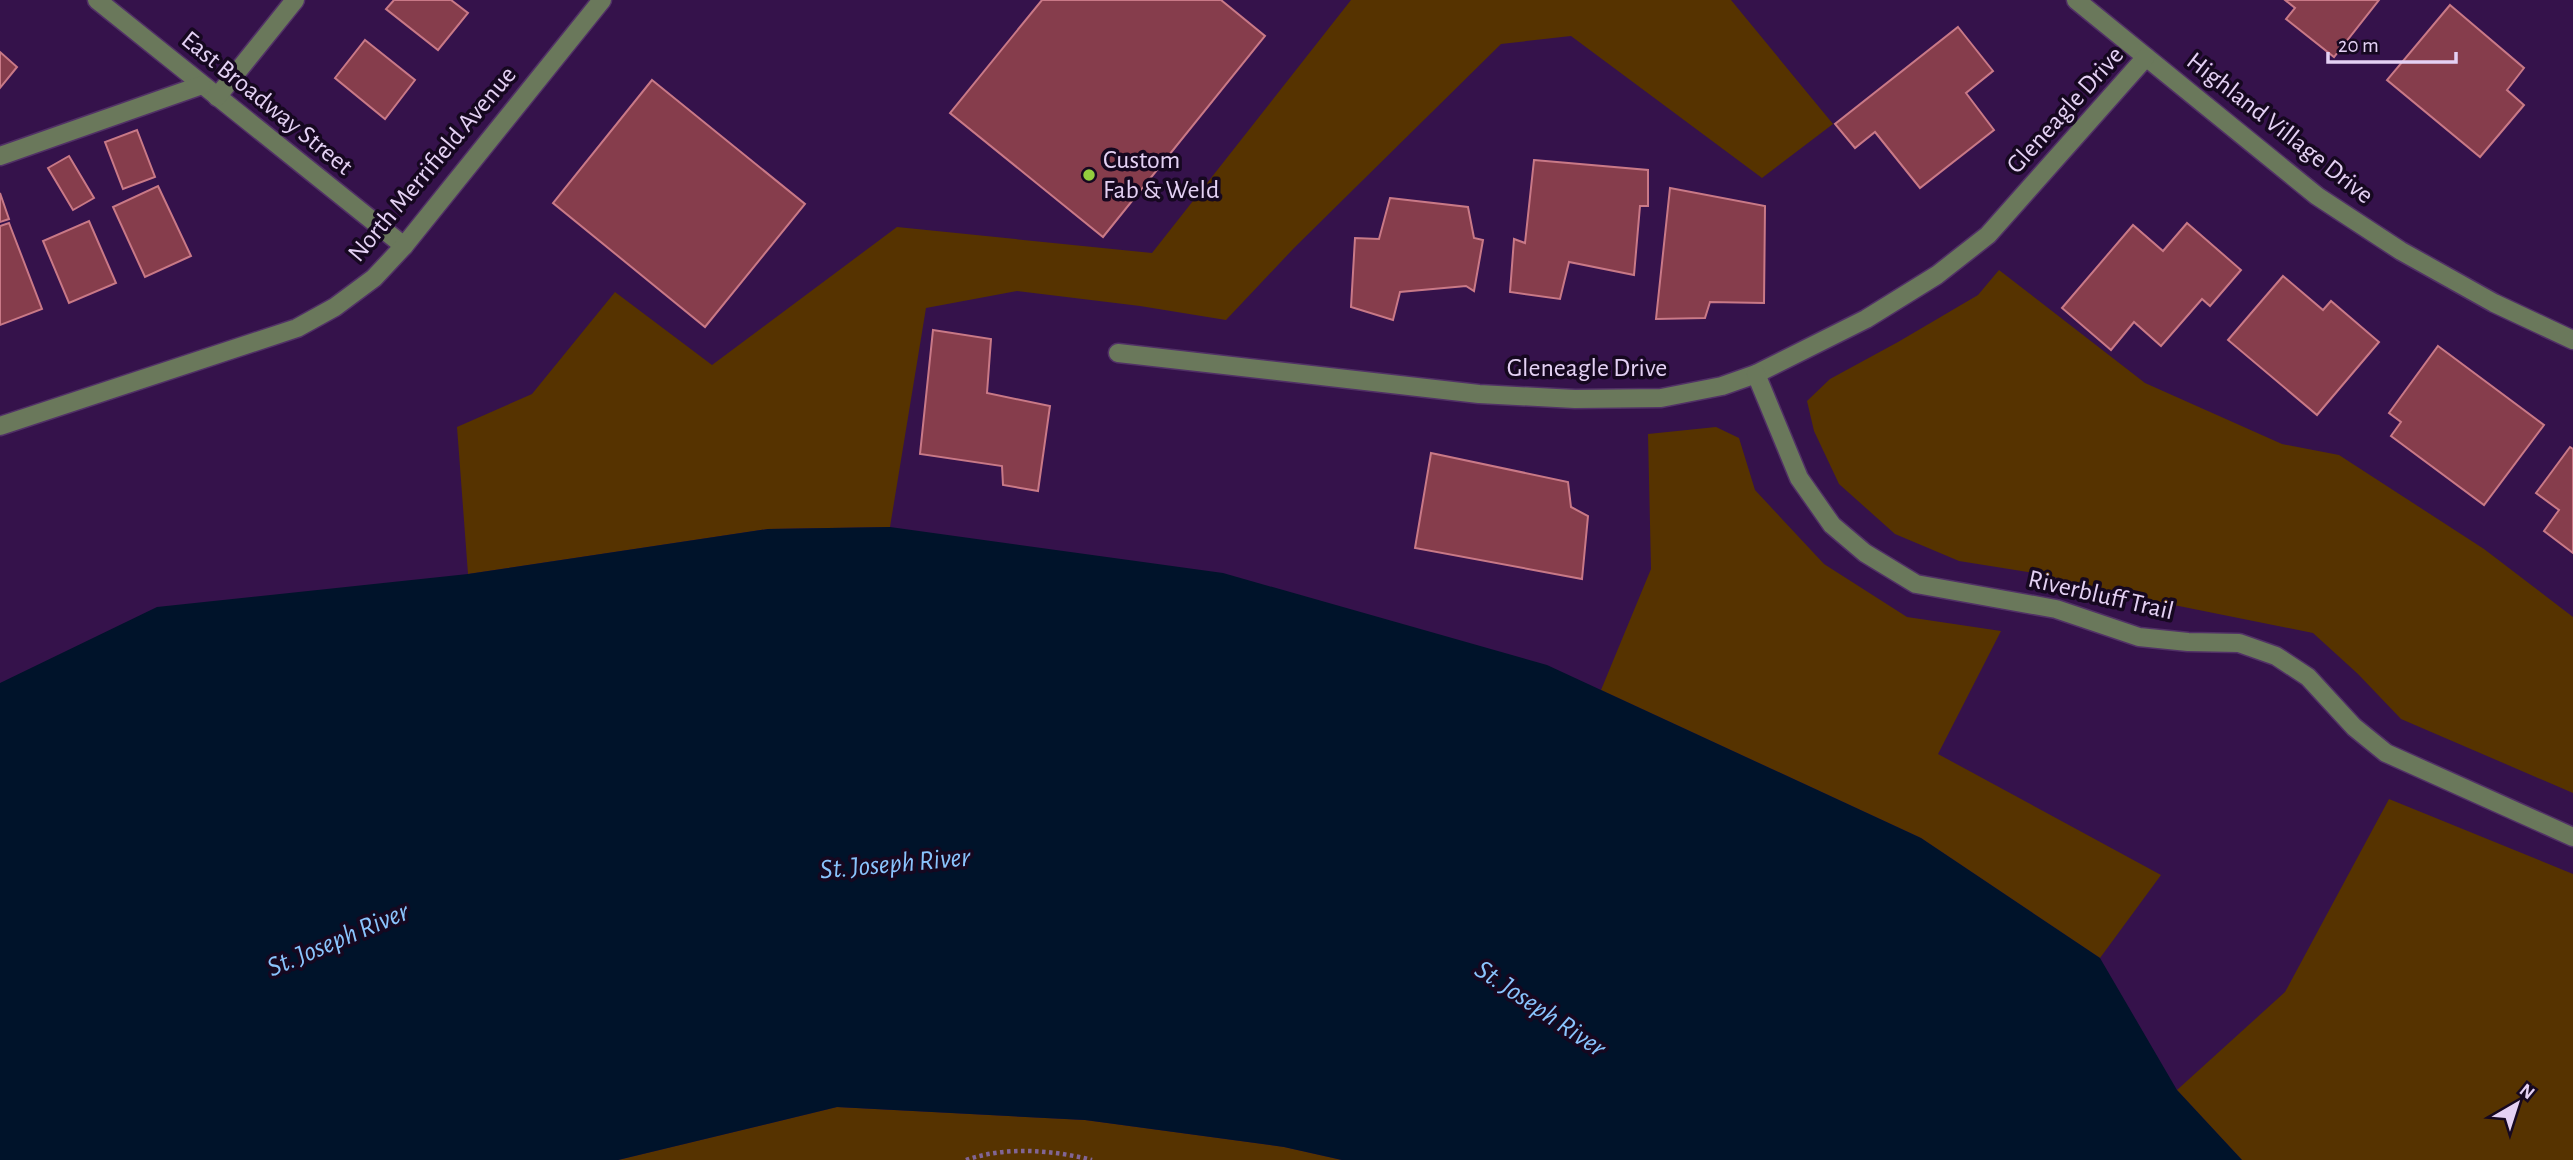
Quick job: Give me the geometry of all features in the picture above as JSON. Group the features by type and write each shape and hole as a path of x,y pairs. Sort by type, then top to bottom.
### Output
{"street":[{"name":"East Broadway Street","path":"97,0 404,246"},
{"path":"217,97 295,0"},
{"name":"North Merrifield Avenue","path":"0,426 296,328 335,307 374,278 404,246 603,0"},
{"name":"Highland Village Drive","path":"2076,0 2317,196 2413,257 2494,303 2573,340"},
{"name":"Gleneagle Drive","path":"1118,353 1479,394 1575,399 1661,398 1722,386 1756,374 1866,319 1937,275 1988,235 2146,57"},
{"path":"0,156 202,85"},
{"name":"Riverbluff Trail","path":"1756,374 1800,478 1832,525 1865,553 1916,584 2056,609 2138,637 2239,643 2276,656 2308,677 2354,727 2386,753 2573,837"}],"path":[{"path":"967,1160 987,1153 1031,1151 1092,1160"}],"shaded area":[{"path":"1351,0 1731,0 1833,124 1762,178 1571,36 1501,44 1294,248 1226,320 1017,291 926,308 890,527 768,529 468,574 457,427 532,394 615,292 712,365 897,227 1152,253"},
{"path":"1999,270 2145,383 2282,444 2339,455 2484,549 2573,617 2573,793 2401,719 2358,674 2313,633 2139,598 2041,574 1959,561 1895,534 1839,484 1814,431 1807,401 1830,379 1978,295"},
{"path":"1716,427 1739,438 1755,490 1824,564 1907,617 2001,631 1938,754 2161,875 2100,958 1921,838 1601,690 1651,569 1648,434"},
{"path":"2389,799 2573,874 2573,1160 2242,1160 2177,1090 2285,992"},
{"path":"837,1107 1085,1120 1284,1147 1342,1160 618,1160"}],"water":[{"name":"St. Joseph River","path":"890,527 1223,573 1547,665 1921,838 2100,958 2177,1090 2242,1160 1342,1160 1284,1147 1085,1120 837,1107 618,1160 0,1160 0,683 157,607 468,574 768,529"}],"building":[{"path":"394,0 451,0 468,13 438,50 386,9"},
{"name":"Custom Fab & Weld","path":"1042,0 1221,0 1265,36 1103,237 950,113"},
{"path":"2285,0 2379,0 2334,57 2286,19 2295,8"},
{"path":"2450,5 2524,68 2507,90 2524,105 2480,157 2387,80"},
{"path":"1958,27 1993,71 1966,93 1994,130 1920,188 1875,132 1855,148 1835,124"},
{"path":"365,40 415,80 385,119 335,78"},
{"path":"0,52 17,67 0,88"},
{"path":"652,80 805,204 705,327 553,203"},
{"path":"137,130 155,177 123,189 105,142"},
{"path":"69,156 94,198 73,210 48,168"},
{"path":"1534,160 1648,170 1648,206 1640,206 1634,275 1569,262 1560,299 1510,292 1514,239 1525,243"},
{"path":"158,186 191,256 145,277 113,207"},
{"path":"1670,188 1765,206 1764,303 1710,302 1705,318 1656,319"},
{"path":"0,193 9,219 0,222"},
{"path":"1390,198 1468,207 1474,238 1483,240 1474,291 1466,286 1400,292 1393,320 1351,307 1355,238 1379,239"},
{"path":"89,221 116,283 69,303 43,241"},
{"path":"9,223 42,309 0,325 0,226"},
{"path":"2187,223 2241,270 2210,306 2202,299 2161,346 2134,322 2111,350 2062,308 2133,225 2163,251"},
{"path":"2283,276 2323,310 2331,301 2379,342 2317,415 2228,340"},
{"path":"933,330 991,339 987,393 1050,406 1038,491 1003,485 1002,466 920,454"},
{"path":"2438,346 2544,425 2484,505 2391,436 2401,422 2389,413"},
{"path":"2570,447 2573,449 2573,553 2544,531 2559,510 2536,493"},
{"path":"1431,453 1568,482 1571,507 1588,516 1582,579 1415,548"}],"place":[{"name":"Custom Fab & Weld","path":"1089,175"}]}
